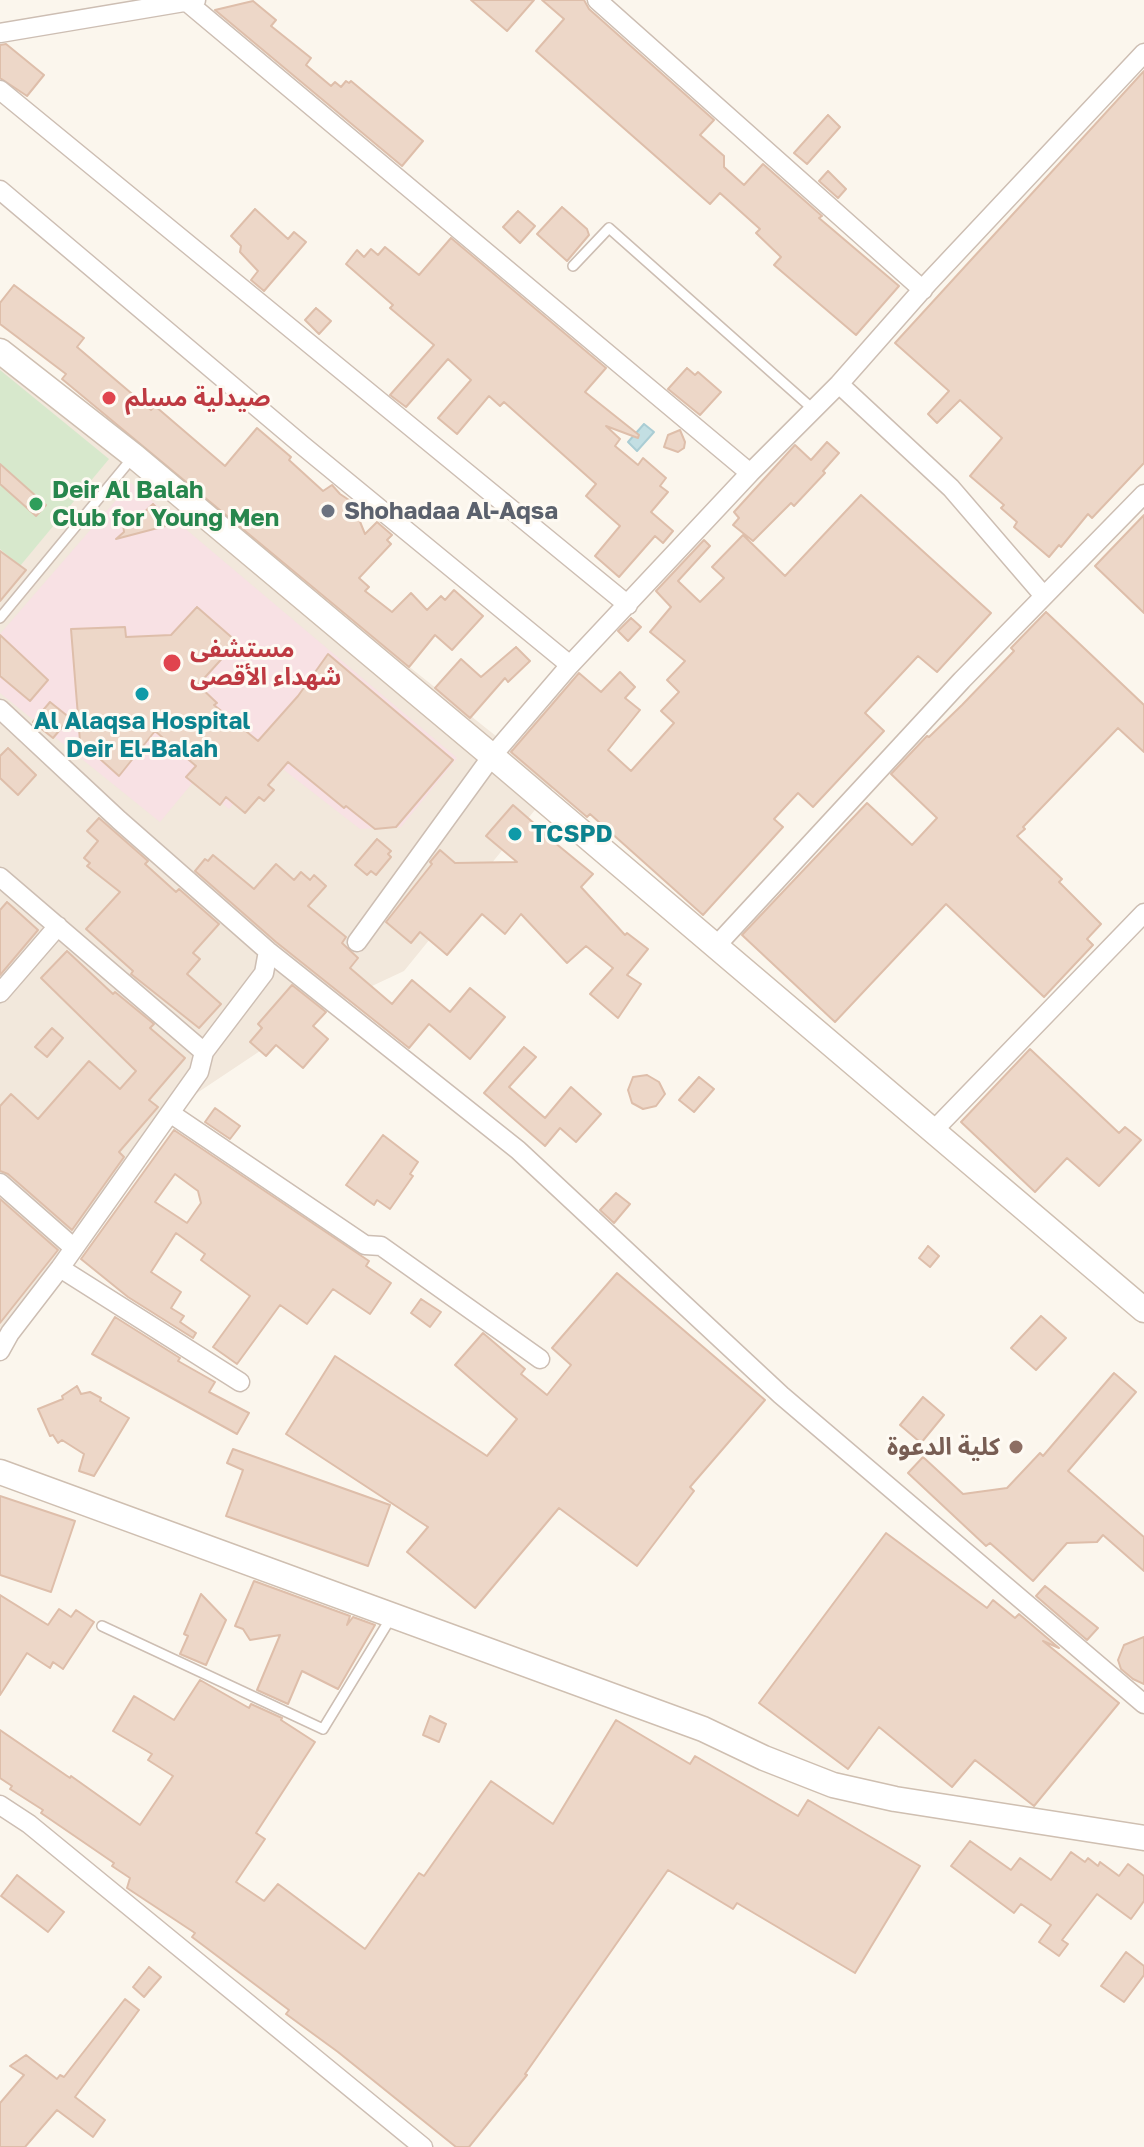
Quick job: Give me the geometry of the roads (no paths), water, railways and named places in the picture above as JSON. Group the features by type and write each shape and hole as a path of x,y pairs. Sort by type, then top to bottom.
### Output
{"street":[{"path":"597,0 923,290"},
{"path":"0,33 193,1 750,473"},
{"path":"357,942 492,756 570,665 750,473 839,384 1144,53"},
{"path":"0,90 628,605"},
{"path":"0,190 302,445 570,665"},
{"path":"0,351 134,456 492,756 1144,1310"},
{"path":"839,384 951,488 1044,596"},
{"path":"716,946 962,680 1144,494"},
{"path":"0,709 119,820 268,951 518,1150 781,1395 1144,1704"},
{"path":"0,877 204,1052"},
{"path":"933,1131 1144,913"},
{"path":"0,993 58,926"},
{"path":"0,1351 5,1328 60,1268 199,1072 204,1052 264,973 268,951"},
{"path":"170,1113 365,1245 381,1246 540,1359"},
{"path":"0,1183 74,1248"},
{"path":"60,1268 240,1382"},
{"path":"0,1472 703,1729 764,1758 833,1785 895,1799 1144,1838"},
{"path":"0,1805 29,1824 423,2147"}],"lane":[{"path":"573,266 609,228 814,410"},
{"path":"0,618 134,456"},
{"path":"102,1626 323,1729 392,1616"}],"water":[{"path":"644,424 654,432 637,451 628,442"}],"place":[{"name":"صيدلية مسلم","path":"109,398"},
{"name":"Deir Al Balah Club for Young Men","path":"36,504"},
{"name":"Shohadaa Al-Aqsa","path":"328,511"},
{"name":"مستشفى شهداء الأقصى","path":"172,663"},
{"name":"Al Alaqsa Hospital Deir El-Balah","path":"142,694"},
{"name":"TCSPD","path":"515,834"},
{"name":"كلية الدعوة","path":"1016,1447"}]}
